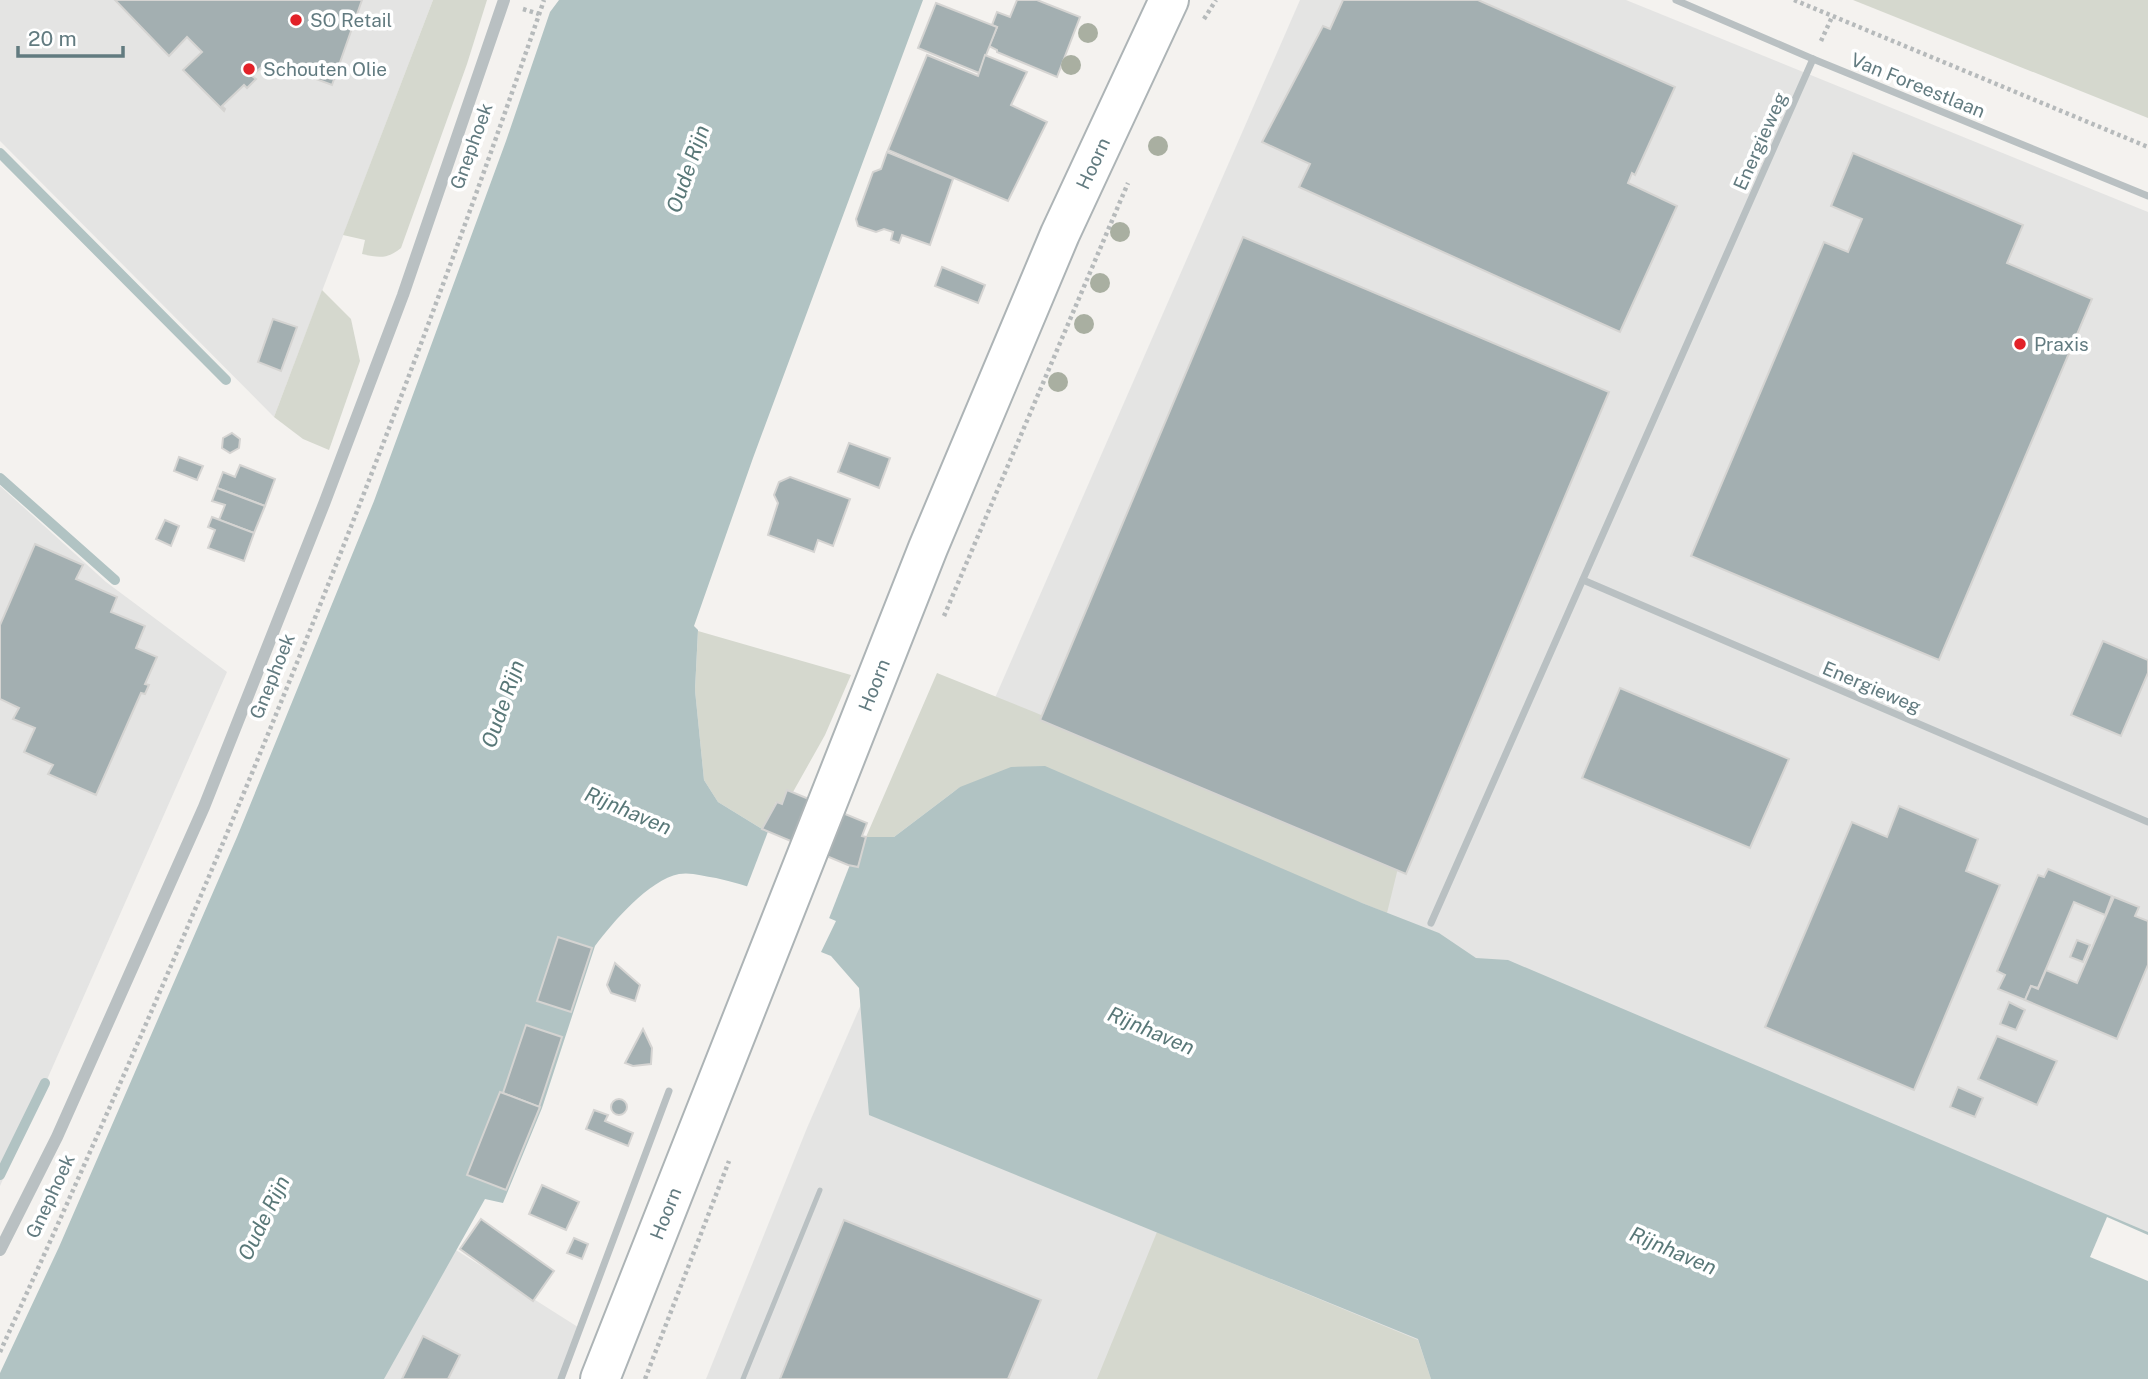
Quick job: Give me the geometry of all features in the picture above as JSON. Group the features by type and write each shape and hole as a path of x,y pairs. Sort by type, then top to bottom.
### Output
{"main road":[{"name":"Hoorn","path":"600,1379 928,548 1039,285 1169,0"}],"street":[{"name":"Gnephoek","path":"0,1250 57,1137 204,807 403,295 504,0"},
{"name":"Van Foreestlaan","path":"1676,0 2148,196"},
{"name":"Energieweg","path":"1431,923 1813,59"},
{"name":"Energieweg","path":"1583,580 2148,822"},
{"name":"Hoorn","path":"561,1379 669,1091"}],"lane":[{"path":"743,1379 820,1190"}],"path":[{"name":"Gnephoek","path":"0,1352 97,1139 288,687 416,357 544,0"},
{"path":"1200,28 1216,0"},
{"name":"Van Foreestlaan","path":"1794,0 2148,147"},
{"name":"Hoorn","path":"943,620 1128,183"}],"shaded area":[{"name":"Schouten Olie","path":"0,0 433,0 274,417 0,141"},
{"path":"433,0 487,0 401,248 383,257 362,254 365,240 343,235"},
{"name":"Rijnhaven","path":"1300,0 1626,0 2148,212 2148,1379 706,1379 807,1128"},
{"path":"1853,0 2148,0 2148,118"},
{"path":"322,290 351,319 360,361 329,450 303,439 274,417"},
{"path":"0,486 106,582 227,672 0,1186"},
{"path":"698,631 851,675 825,735 793,792 787,790 782,804 776,802 762,829 718,802 704,780 695,690"},
{"path":"937,673 1398,868 1387,913 1362,903 960,787 894,837 866,837"},
{"path":"1157,1232 1418,1340 1431,1379 1097,1379"},
{"path":"456,1250 581,1329 559,1379 377,1379"}],"water":[{"name":"Oude Rijn","path":"559,0 923,0 753,458 694,626 698,630 695,690 704,780 718,802 767,832 858,867 866,837 894,837 960,787 1011,767 1045,766 1362,903 1439,933 1476,958 1508,960 2148,1232 2148,1379 1431,1379 1418,1339 869,1115 859,988 831,956 821,952 836,921 747,886 716,878 679,874 656,884 644,893 595,946 542,1108 503,1203 485,1199 384,1379 0,1379 0,1373 59,1247 237,837 374,501 506,141 550,12"}],"pier":[{"path":"769,829 851,862 828,921 746,889"},
{"path":"2107,1217 2148,1235 2148,1281 2090,1257"}],"building":[{"path":"115,0 362,0 332,85 268,61 252,76 256,79 247,88 244,85 222,106 224,111 183,70 202,52 187,37 169,56"},
{"path":"1017,0 1037,0 1080,17 1057,77 997,52 989,46 997,27 992,25 997,12 1010,17"},
{"path":"1343,0 1478,0 1675,87 1635,175 1632,173 1628,183 1677,206 1620,332 1299,187 1310,164 1262,142 1323,26 1330,29"},
{"path":"936,3 997,27 979,73 918,48"},
{"path":"927,55 978,76 985,55 1027,72 1011,105 1047,122 1008,201 888,150"},
{"path":"887,152 953,179 930,245 902,235 899,243 891,240 893,232 884,229 876,232 858,226 856,219 873,172 881,169"},
{"path":"1853,153 2023,225 2007,263 2092,299 1939,660 1691,556 1824,242 1848,252 1862,219 1831,206"},
{"path":"1243,237 1609,392 1406,874 1040,720"},
{"path":"942,267 985,285 978,303 935,286"},
{"path":"273,319 297,327 281,371 258,362"},
{"path":"232,433 240,439 239,448 230,453 222,448 223,438"},
{"path":"849,443 890,458 879,488 838,472"},
{"path":"179,457 203,466 197,480 174,471"},
{"path":"240,465 275,479 265,506 217,488 223,472 235,477"},
{"path":"790,477 850,499 833,546 818,540 814,552 768,535 778,503 774,495 779,482"},
{"path":"217,488 265,506 254,533 219,520 225,505 212,501"},
{"path":"212,517 254,533 244,561 208,548 215,530 208,527"},
{"path":"165,520 179,526 171,546 156,539"},
{"path":"35,544 83,565 76,579 117,597 111,612 145,626 136,648 157,657 145,684 149,685 145,694 141,693 96,795 48,774 53,765 24,752 35,728 13,719 19,708 0,699 0,625"},
{"path":"2103,641 2148,660 2148,673 2121,736 2071,715"},
{"path":"1620,688 1789,759 1750,848 1582,778"},
{"path":"787,790 867,823 862,836 866,837 858,867 762,829 777,802 782,804"},
{"path":"1899,806 1978,839 1966,871 2000,885 1914,1090 1765,1027 1852,822 1887,837"},
{"path":"2048,869 2112,896 2105,915 2074,902 2038,988 2031,986 2025,1000 1998,989 2005,975 1997,971 2038,875 2044,877"},
{"path":"2114,897 2139,907 2135,916 2148,921 2148,965 2117,1039 2025,1000 2031,986 2038,989 2046,970 2077,983"},
{"path":"558,937 592,948 571,1012 537,1001"},
{"path":"2077,940 2090,945 2083,962 2070,957"},
{"path":"615,963 640,985 635,1001 611,993 607,985"},
{"path":"2009,1002 2025,1010 2016,1030 2000,1024"},
{"path":"526,1025 562,1037 539,1107 503,1093"},
{"path":"643,1029 652,1048 651,1064 633,1066 625,1063"},
{"path":"1997,1036 2057,1061 2037,1105 1978,1079"},
{"path":"1958,1087 1983,1098 1975,1117 1950,1107"},
{"path":"500,1092 540,1107 506,1190 467,1175"},
{"path":"619,1099 625,1101 625,1113 619,1115 613,1113 611,1107 613,1101"},
{"path":"594,1110 608,1115 605,1121 633,1133 628,1146 586,1129"},
{"path":"542,1185 579,1202 566,1230 529,1214"},
{"path":"481,1219 554,1271 533,1301 460,1249"},
{"path":"844,1220 1041,1300 1008,1379 780,1379"},
{"path":"574,1238 588,1244 582,1259 567,1253"},
{"path":"423,1336 460,1355 448,1379 402,1379"}],"waterway":[{"path":"0,153 226,380"},
{"path":"0,478 115,580"},
{"path":"0,1175 45,1083"}],"place":[{"name":"SO Retail","path":"296,20"},
{"name":"Schouten Olie","path":"249,69"},
{"name":"Praxis","path":"2020,344"}]}
